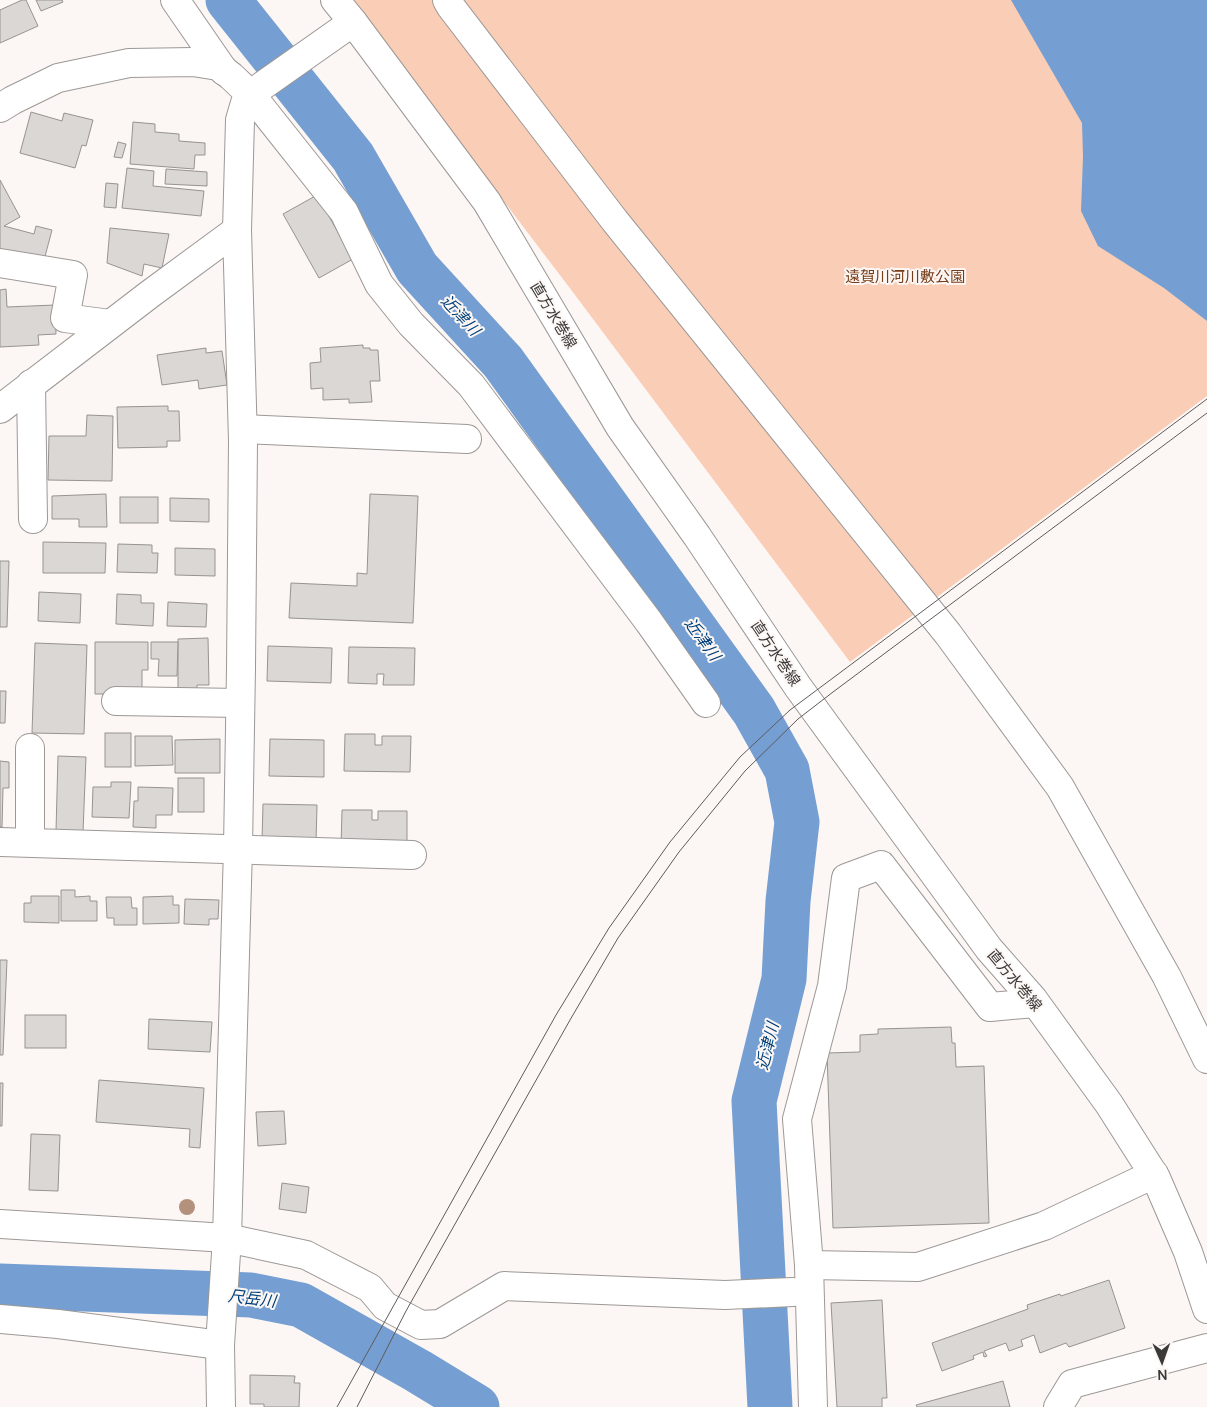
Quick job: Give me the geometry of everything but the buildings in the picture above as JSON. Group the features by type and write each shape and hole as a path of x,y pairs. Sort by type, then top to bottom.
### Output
{"street":[{"path":"176,0 224,71"},
{"name":"直方水巻線","path":"335,0 487,202 620,427 697,536 798,686 989,949 1035,1003 1109,1104 1154,1174 1188,1252 1207,1309"},
{"path":"448,0 451,7 615,221 948,634 1060,787 1167,977 1207,1059"},
{"path":"221,1407 220,1345 227,1238 238,848 243,429 237,230 240,120 245,102 257,91 353,22"},
{"path":"0,108 58,78 129,63 193,62 218,66 257,91 344,212 379,284 411,324 471,385 649,622 706,703"},
{"path":"0,409 110,324 237,230"},
{"path":"0,263 72,275 65,318 110,324"},
{"path":"31,384 33,519"},
{"path":"243,429 467,439"},
{"path":"116,701 240,703"},
{"path":"30,748 30,842"},
{"path":"0,842 238,848 412,855"},
{"path":"813,1407 808,1265 797,1120 832,986 846,878 881,866 990,1007 1035,1003"},
{"path":"808,1265 918,1267 1044,1226 1154,1174"},
{"path":"0,1224 227,1238 306,1255 370,1288 385,1306 421,1325 440,1324 504,1286 725,1295 793,1292"},
{"path":"0,1319 58,1324 220,1345"},
{"path":"1058,1407 1072,1384 1207,1348"}],"green space":[{"name":"遠賀川河川敷公園","path":"351,0 1207,0 1207,396 850,662"}],"water":[{"path":"1011,0 1207,0 1207,321 1164,288 1098,246 1081,211 1082,123"}],"waterway":[{"name":"近津川","path":"228,0 353,157 417,268 503,362 754,711 787,770 797,822 788,901 784,979 754,1101 770,1407"},
{"name":"尺岳川","path":"0,1286 251,1295 301,1305 418,1371 477,1407"}],"tram line":[{"path":"337,1407 556,1015 609,928 670,842 740,757 790,710 1207,399"},
{"path":"357,1407 406,1311 618,938 679,852 745,771 798,719 1207,413"}]}
